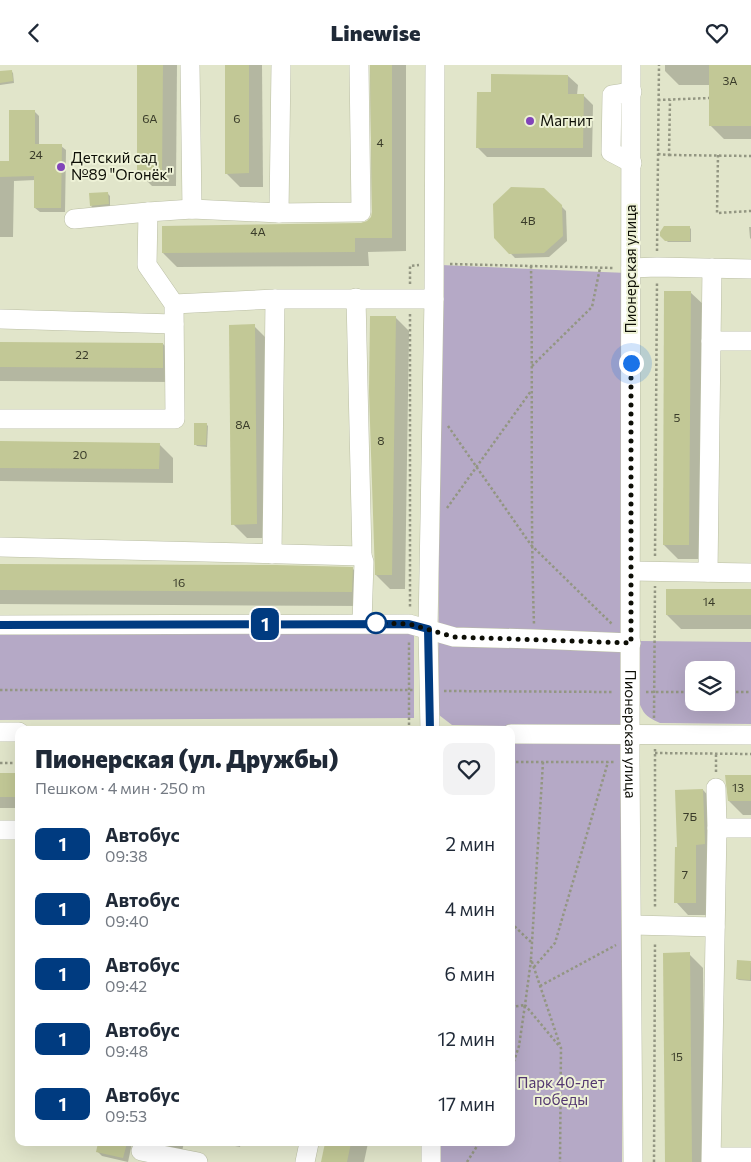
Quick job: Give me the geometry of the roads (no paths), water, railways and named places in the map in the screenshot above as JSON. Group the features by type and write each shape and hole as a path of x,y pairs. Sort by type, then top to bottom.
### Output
{"street":[{"path":"190,65 192,209"},
{"path":"279,213 281,65"},
{"path":"74,219 192,209 279,213 361,212 359,65"},
{"path":"430,726 428,629 434,299 435,65"},
{"name":"Пионерская улица","path":"631,65 632,163 624,268 631,571 630,735 633,1162"},
{"path":"0,419 175,419 174,304 148,265 148,212"},
{"path":"624,268 751,269"},
{"path":"708,572 712,268"},
{"path":"356,298 362,556 364,562 362,623"},
{"path":"174,304 275,299 434,299"},
{"path":"272,554 275,299"},
{"path":"0,319 174,323"},
{"path":"711,341 751,341"},
{"path":"0,547 362,556"},
{"path":"631,571 751,573"},
{"path":"0,625 409,624 454,637 631,643"},
{"path":"0,732 15,732"},
{"path":"515,734 751,735"},
{"path":"716,788 712,1160 751,1157"},
{"path":"717,828 751,828"},
{"path":"0,830 15,830"},
{"path":"632,931 655,926 715,927"},
{"path":"305,1162 308,1146"},
{"path":"431,1146 431,1162"},
{"path":"141,1151 198,1162"}],"place":[{"name":"Магнит","path":"530,121"},
{"name":"Детский сад №89 \"Огонёк\"","path":"61,167"}],"park label":[{"name":"Парк 40-лет победы","path":"561,1092"}]}
